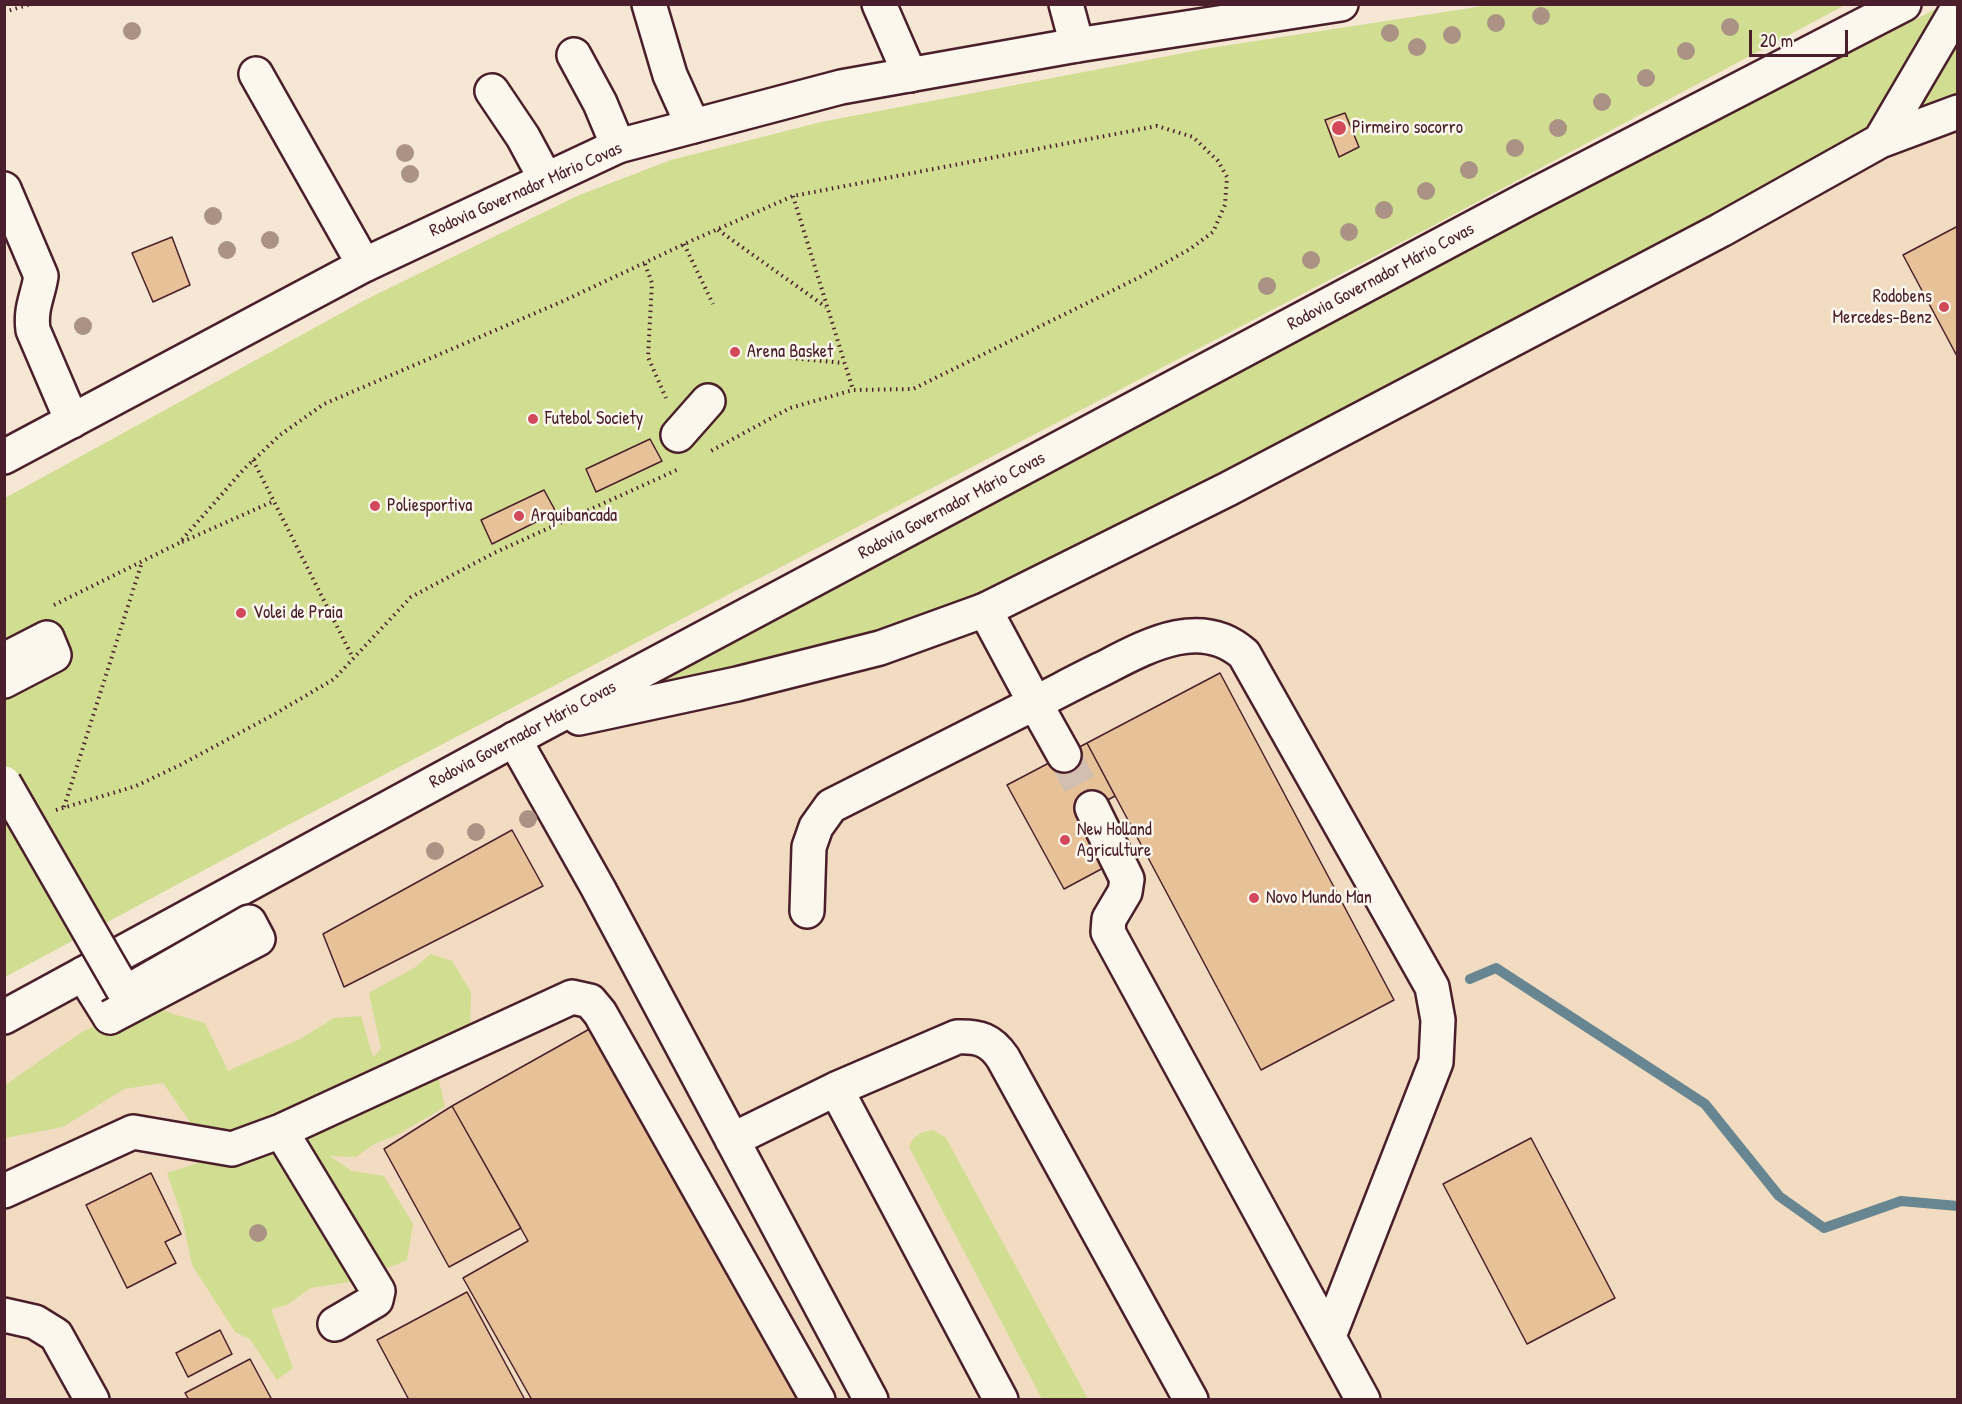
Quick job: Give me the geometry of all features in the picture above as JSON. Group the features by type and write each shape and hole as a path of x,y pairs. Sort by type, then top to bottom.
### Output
{"main road":[{"path":"649,4 670,75 693,126"},
{"path":"879,4 910,75"},
{"path":"1066,4 1077,45"},
{"name":"Rodovia Governador Mário Covas","path":"4,457 364,265 545,178 618,146 841,87 1077,45 1341,4"},
{"name":"Rodovia Governador Mário Covas","path":"4,1017 526,733 1525,200 1904,4"},
{"path":"1880,141 1958,8"},
{"path":"574,55 600,103 618,146"},
{"path":"256,74 364,265"},
{"path":"492,91 523,137 545,178"},
{"path":"871,1400 598,888 526,733 880,648 985,610 1311,445 1721,230 1880,141 1955,119"},
{"path":"4,189 41,276 31,316 33,330 72,421"},
{"path":"678,435 708,401"},
{"path":"985,610 1064,755"},
{"path":"807,910 809,847 816,827 831,806 1146,646 1168,639 1208,637 1224,640 1235,646 1244,654 1432,987 1438,1020 1436,1062 1329,1336"},
{"path":"4,660 47,638 54,655 4,681"},
{"path":"4,783 125,993 249,922 258,939 110,1017 83,974"},
{"path":"1092,808 1127,879 1125,892 1109,919 1108,932 1363,1400"},
{"path":"4,1191 133,1132 232,1149 281,1131 572,997 590,1001 600,1013 818,1400"},
{"path":"732,1140 836,1089 957,1037 978,1038 995,1046 1191,1400"},
{"path":"836,1089 1001,1400"},
{"path":"281,1131 378,1291 376,1300 335,1324"},
{"path":"4,1315 35,1322 56,1335 92,1400"}],"path":[{"path":"4,12 31,4"},
{"path":"179,543 254,460 280,435 324,404 561,302 793,196 1157,126 1193,137 1218,161 1227,177 1225,206 1213,232 1138,278 913,390 853,390 790,408 708,453"},
{"path":"793,196 853,390"},
{"path":"718,229 827,308"},
{"path":"684,244 714,304"},
{"path":"54,810 136,786 180,765 334,679 411,597 494,553 688,464 672,409 648,357 652,283 645,263"},
{"path":"790,358 844,363"},
{"path":"254,460 353,658"},
{"path":"47,608 179,543 274,501"},
{"path":"64,807 143,561"}],"shaded area":[{"path":"1957,101 1957,1399 5,1400 5,1027 476,758"}],"green space":[{"path":"1490,5 1845,5 1423,231 290,824 5,977 5,498 365,300 577,196 671,160 821,122 1210,48"},
{"path":"1943,5 1957,5 1957,112 985,610 537,727 757,628 1163,412 1534,210"},
{"path":"431,954 452,961 471,992 470,1033 437,1072 445,1107 395,1136 374,1144 356,1157 330,1156 352,1171 384,1176 413,1224 407,1260 356,1281 311,1288 287,1305 271,1309 293,1368 277,1380 250,1339 235,1332 192,1265 182,1217 167,1173 201,1162 191,1123 163,1083 124,1089 63,1127 5,1138 5,1085 79,1034 142,1001 173,1014 205,1023 228,1071 300,1039 334,1018 361,1016 373,1057 381,1049 369,993 414,968"},
{"path":"933,1130 946,1138 1088,1399 1042,1399 909,1147 918,1135"}],"building":[{"name":"Pirmeiro socorro","path":"1345,113 1359,147 1339,157 1325,120"},
{"name":"Rodobens Mercedes-Benz","path":"1958,226 1958,358 1903,255"},
{"path":"172,237 190,285 153,302 132,253"},
{"name":"Arquibancada","path":"650,439 662,461 596,492 586,469"},
{"name":"Arquibancada","path":"544,490 556,512 492,544 481,520"},
{"name":"Novo Mundo Man","path":"1220,673 1394,1000 1261,1070 1087,743"},
{"name":"New Holland Agriculture","path":"1087,743 1115,796 1080,815 1107,866 1064,889 1007,785"},
{"path":"512,830 543,886 344,987 323,934"},
{"path":"593,1027 805,1400 532,1400 463,1278 528,1241 452,1106"},
{"path":"452,1106 521,1228 449,1267 384,1149"},
{"path":"1531,1138 1615,1298 1527,1344 1443,1184"},
{"path":"151,1173 181,1234 165,1242 176,1263 127,1288 86,1205"},
{"path":"467,1292 525,1400 409,1400 377,1340"},
{"path":"220,1330 232,1354 188,1377 176,1353"},
{"path":"250,1359 272,1400 189,1400 185,1393"}],"waterway":[{"path":"1470,979 1496,968 1705,1104 1779,1196 1824,1228 1901,1201 1958,1206"}],"tunnel":[{"path":"1064,755 1092,808"}],"place":[{"name":"Pirmeiro socorro","path":"1339,128"},
{"name":"Rodobens Mercedes-Benz","path":"1944,307"},
{"name":"Arena Basket","path":"735,352"},
{"name":"Futebol Society","path":"533,419"},
{"name":"Poliesportiva","path":"375,506"},
{"name":"Arquibancada","path":"519,516"},
{"name":"Volei de Praia","path":"241,613"},
{"name":"New Holland Agriculture","path":"1065,840"},
{"name":"Novo Mundo Man","path":"1254,898"}]}
